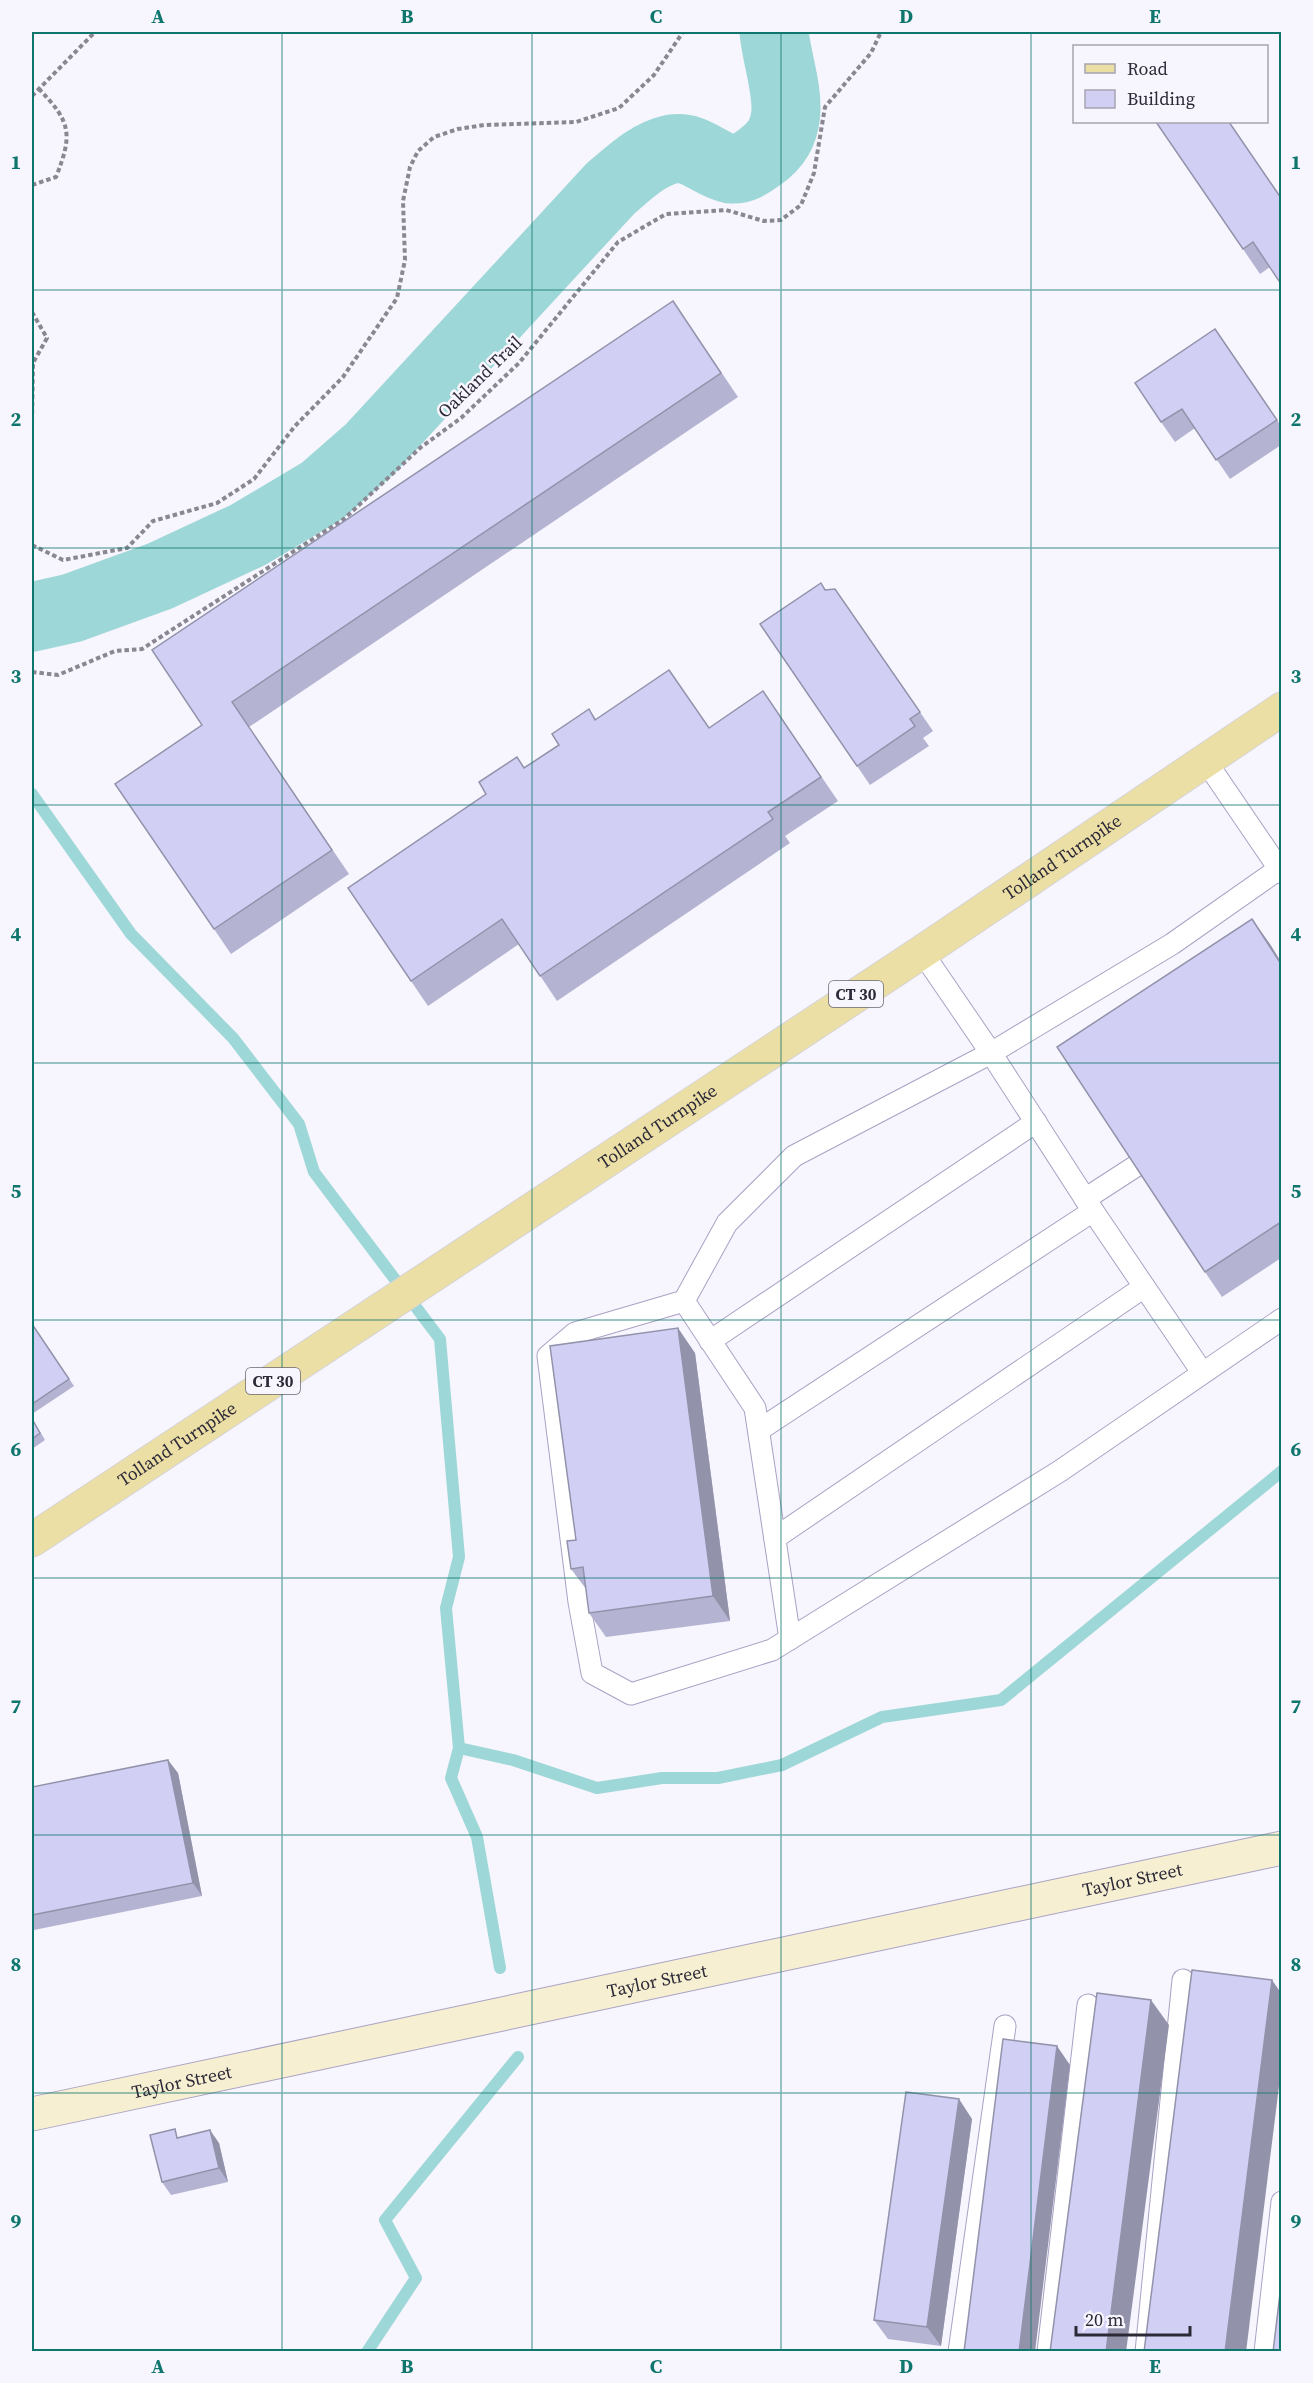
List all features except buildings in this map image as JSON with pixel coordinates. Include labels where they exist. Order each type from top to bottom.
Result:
[{"type":"main road","name":"Tolland Turnpike","points":[[32,1540],[922,952],[1281,709]]},
{"type":"street","name":"Taylor Street","points":[[32,2114],[1281,1848]]},
{"type":"lane","points":[[1205,760],[1280,871],[1172,944],[991,1053],[794,1156],[727,1222],[684,1301],[575,1333],[548,1356],[579,1602],[592,1673],[631,1694],[772,1650],[1060,1471],[1281,1319]]},
{"type":"lane","points":[[922,952],[1202,1372]]},
{"type":"lane","points":[[710,1341],[1036,1122]]},
{"type":"lane","points":[[759,1430],[1089,1205],[1137,1166]]},
{"type":"lane","points":[[775,1538],[1144,1287]]},
{"type":"lane","points":[[684,1301],[756,1408],[790,1639]]},
{"type":"lane","points":[[1146,2352],[1183,1980]]},
{"type":"lane","points":[[1048,2352],[1088,2005]]},
{"type":"lane","points":[[959,2352],[1005,2026]]},
{"type":"lane","points":[[1265,2352],[1281,2202]]},
{"type":"path","points":[[32,96],[94,32]]},
{"type":"path","points":[[32,545],[63,560],[127,548],[153,521],[218,503],[254,479],[295,426],[343,377],[397,298],[405,260],[403,201],[410,166],[418,151],[434,137],[458,129],[484,125],[576,122],[619,108],[654,75],[683,32]]},
{"type":"path","name":"Oakland Trail","points":[[32,672],[58,675],[115,651],[142,649],[344,519],[420,448],[461,418],[519,363],[618,242],[666,213],[726,210],[764,221],[781,220],[801,205],[814,173],[825,107],[871,53],[881,32]]},
{"type":"path","points":[[32,184],[56,177],[67,150],[68,134],[65,120],[39,89]]},
{"type":"path","points":[[32,312],[47,338],[33,363],[32,422]]},
{"type":"waterway","points":[[32,617],[72,608],[160,576],[248,535],[322,491],[370,449],[611,188],[647,160],[663,151],[680,149],[688,150],[723,167],[735,169],[747,166],[760,157],[774,145],[782,131],[786,116],[784,84],[774,32]]},
{"type":"waterway","points":[[32,794],[131,934],[233,1038],[299,1124],[314,1172],[440,1339],[459,1557],[446,1608],[459,1748],[513,1760],[597,1788],[662,1778],[718,1778],[782,1765],[882,1717],[1001,1700],[1282,1471]]},
{"type":"waterway","points":[[459,1748],[451,1778],[477,1837],[500,1968]]},
{"type":"waterway","points":[[367,2352],[416,2278],[385,2220],[518,2057]]}]
